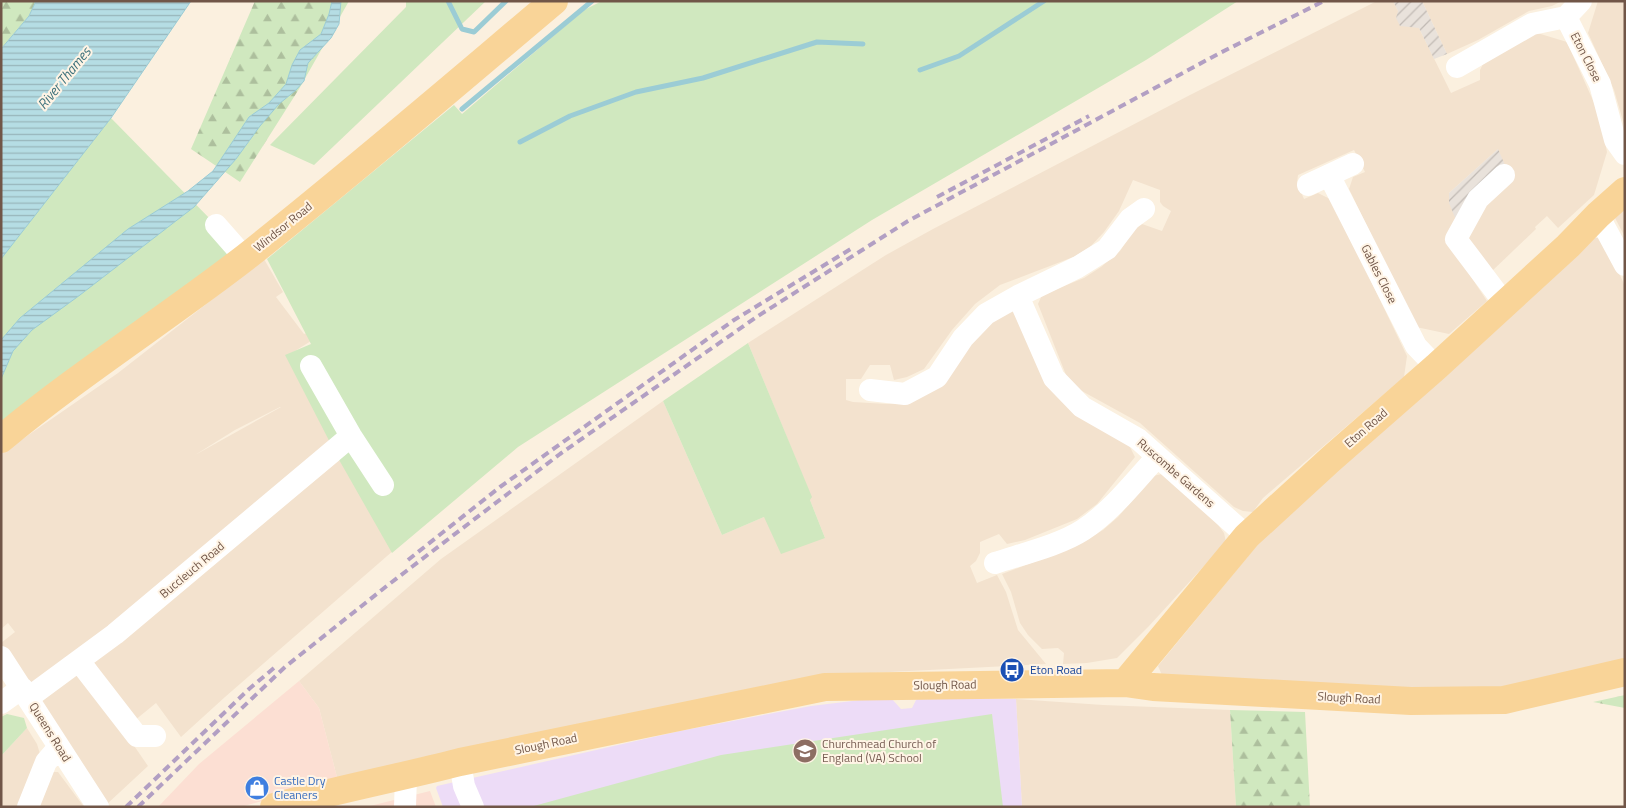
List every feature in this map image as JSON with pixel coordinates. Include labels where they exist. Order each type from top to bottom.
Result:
[{"type":"main road","name":"Windsor Road","points":[[1,439],[37,409],[245,258],[343,179],[554,1]]},
{"type":"main road","name":"Eton Road","points":[[1125,683],[1247,536],[1436,367],[1625,191]]},
{"type":"main road","name":"Slough Road","points":[[274,807],[328,800],[460,762],[825,687],[1125,683],[1153,687],[1411,701],[1504,700],[1625,672]]},
{"type":"street","name":"Eton Close","points":[[1457,67],[1532,24],[1573,9],[1600,84],[1615,140],[1625,154]]},
{"type":"street","points":[[1308,185],[1353,164]]},
{"type":"street","points":[[1504,174],[1478,199],[1456,239],[1505,304]]},
{"type":"street","name":"Gables Close","points":[[1329,175],[1416,346],[1436,367]]},
{"type":"street","points":[[870,390],[905,394],[937,377],[963,338],[986,314],[1078,267],[1107,249],[1130,219],[1144,209]]},
{"type":"street","points":[[1598,215],[1625,265]]},
{"type":"street","points":[[216,225],[245,258]]},
{"type":"street","name":"Ruscombe Gardens","points":[[1018,296],[1054,378],[1082,407],[1138,439],[1247,536]]},
{"type":"street","points":[[311,366],[351,436],[383,485]]},
{"type":"street","name":"Buccleuch Road","points":[[1,703],[25,693],[79,661],[115,634],[206,560],[351,436]]},
{"type":"street","points":[[995,563],[1054,543],[1081,531],[1101,517],[1157,457]]},
{"type":"street","name":"Queens Road","points":[[1,657],[98,807]]},
{"type":"street","points":[[79,661],[137,736],[155,736]]},
{"type":"street","points":[[28,807],[46,762],[59,747]]},
{"type":"street","points":[[460,762],[464,786],[473,807]]},
{"type":"street","points":[[406,776],[406,807]]},
{"type":"shaded area","points":[[1377,1],[1393,1],[1398,11],[1419,28],[1451,93],[1480,80],[1480,70],[1483,64],[1534,32],[1567,42],[1599,114],[1607,152],[1594,195],[1558,228],[1547,216],[1491,272],[1459,239],[1498,149],[1449,193],[1458,225],[1452,248],[1487,301],[1449,334],[1416,327],[1349,189],[1353,177],[1365,172],[1354,150],[1298,175],[1297,183],[1304,199],[1318,193],[1332,200],[1407,356],[1404,377],[1263,498],[1253,512],[1243,511],[1234,507],[1140,423],[1080,390],[1066,375],[1038,304],[1042,295],[1084,278],[1101,267],[1120,251],[1134,230],[1142,224],[1162,231],[1171,211],[1160,202],[1160,190],[1133,180],[1119,211],[1091,246],[1076,256],[1000,285],[975,304],[952,330],[924,369],[907,377],[894,380],[890,365],[870,365],[861,379],[846,379],[846,400],[887,404],[908,402],[966,349],[994,318],[1012,311],[1020,317],[1038,365],[1127,441],[1135,457],[1097,504],[1077,519],[1025,540],[1007,544],[999,534],[980,542],[980,553],[976,561],[970,566],[977,583],[997,575],[1006,592],[1018,630],[1046,664],[870,673],[338,781],[319,708],[299,681],[441,559],[663,401],[722,535],[764,517],[825,538],[810,500],[811,496],[748,343],[886,255],[933,229],[1190,95]]},
{"type":"shaded area","points":[[1393,1],[1422,1],[1447,54],[1434,59],[1419,28],[1400,26],[1396,18],[1398,11]]},
{"type":"shaded area","points":[[1422,1],[1562,1],[1552,6],[1529,11],[1478,40],[1447,54]]},
{"type":"shaded area","points":[[1598,1],[1625,1],[1625,128],[1614,90],[1588,33]]},
{"type":"shaded area","points":[[1498,149],[1512,181],[1458,225],[1449,203],[1449,193]]},
{"type":"shaded area","points":[[1625,208],[1625,237],[1615,218]]},
{"type":"shaded area","points":[[1595,238],[1604,241],[1625,286],[1625,661],[1553,683],[1473,692],[1165,682],[1158,666],[1276,522]]},
{"type":"shaded area","points":[[264,259],[283,292],[276,297],[304,334],[307,333],[311,341],[287,356],[333,446],[30,690],[1,645],[15,632],[8,623],[1,629],[1,454],[118,373]],"holes":[[[281,407],[195,455],[235,430]]]},
{"type":"shaded area","points":[[341,459],[394,550],[181,737],[156,703],[134,721],[126,715],[94,662]]},
{"type":"shaded area","points":[[1162,474],[1216,522],[1224,533],[1226,542],[1117,658],[1087,663],[1063,664],[1064,653],[1058,648],[1042,649],[1028,635],[1020,623],[1011,592],[1002,574],[1076,546],[1103,530],[1118,517],[1153,476]]},
{"type":"shaded area","points":[[76,675],[86,676],[148,766],[106,805],[41,702]]},
{"type":"shaded area","points":[[299,681],[319,708],[338,781],[240,807],[158,807],[199,764]]},
{"type":"shaded area","name":"Churchmead Church of England (VA) School","points":[[891,698],[901,709],[912,708],[917,698],[1016,699],[1022,807],[443,807],[436,788],[437,786],[680,731],[811,706]]},
{"type":"shaded area","points":[[1016,699],[1103,705],[1230,710],[1236,807],[1022,807]]},
{"type":"shaded area","points":[[27,728],[37,744],[40,754],[21,807],[1,807],[1,756]]},
{"type":"shaded area","points":[[53,772],[58,772],[84,807],[38,807]]},
{"type":"shaded area","points":[[430,791],[436,807],[366,807]]},
{"type":"green space","points":[[1,1],[36,1],[29,16],[1,49]]},
{"type":"green space","points":[[255,1],[349,1],[299,89],[240,182],[191,149]]},
{"type":"green space","points":[[406,1],[486,1],[314,165],[270,145],[406,7]]},
{"type":"green space","points":[[602,1],[1238,1],[1146,60],[872,220],[518,447],[392,553],[338,458],[285,355],[311,344],[267,259],[454,105],[462,114],[584,10]]},
{"type":"green space","points":[[111,118],[216,225],[245,258],[1,440],[1,257]]},
{"type":"green space","points":[[748,343],[812,497],[810,500],[825,538],[781,554],[764,517],[722,535],[663,401]]},
{"type":"green space","points":[[1625,695],[1625,708],[1593,702]]},
{"type":"green space","points":[[1230,710],[1305,712],[1310,807],[1236,807]]},
{"type":"green space","points":[[7,714],[24,718],[27,728],[1,756],[1,717]]},
{"type":"green space","points":[[992,714],[1003,807],[530,807],[721,755]]},
{"type":"water","name":"River Thames","points":[[36,1],[191,1],[111,118],[1,259],[1,49],[29,16]]},
{"type":"water","points":[[332,1],[341,1],[339,24],[331,38],[308,63],[304,81],[279,104],[236,159],[194,207],[32,330],[13,351],[1,379],[1,340],[20,318],[128,229],[188,191],[213,171],[249,117],[269,103],[286,84],[292,65],[300,50],[321,34]]},
{"type":"waterway","points":[[448,1],[462,29],[474,32],[506,1]]},
{"type":"waterway","points":[[462,109],[592,1]]},
{"type":"waterway","points":[[920,70],[959,56],[1044,1]]},
{"type":"waterway","points":[[520,142],[570,116],[636,92],[703,78],[817,42],[863,44]]},
{"type":"railway","points":[[138,807],[285,667],[388,585],[560,454],[758,316],[908,221],[1218,54],[1324,1]]},
{"type":"railway","points":[[937,197],[1089,116]]},
{"type":"railway","points":[[408,560],[500,487],[734,320],[854,247]]},
{"type":"railway","points":[[126,807],[249,689],[274,668]]},
{"type":"place","name":"Eton Road","points":[[1012,670]]},
{"type":"place","name":"Churchmead Church of England (VA) School","points":[[805,751]]},
{"type":"place","name":"Castle Dry Cleaners","points":[[257,788]]}]
